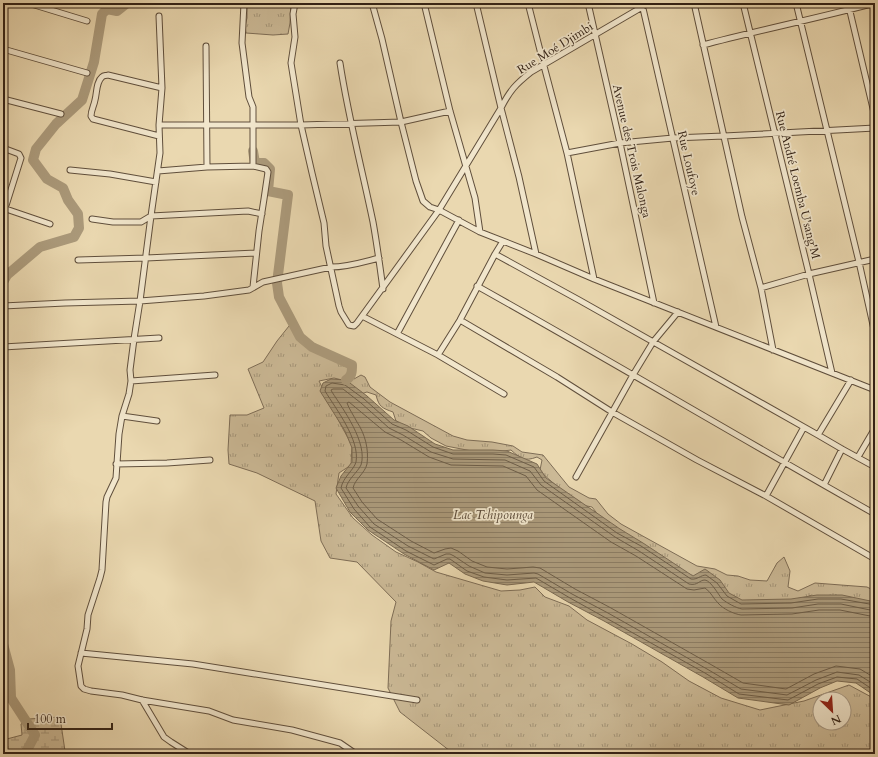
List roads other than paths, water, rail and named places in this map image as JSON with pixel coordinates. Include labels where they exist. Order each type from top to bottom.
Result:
[{"type":"street","points":[[28,3],[87,22]]},
{"type":"street","points":[[244,3],[242,44],[249,97],[253,107],[254,125],[252,166]]},
{"type":"street","points":[[294,3],[293,14],[295,37],[291,63],[301,125],[324,223],[326,246],[339,306],[346,321],[350,325],[354,326],[362,316],[438,355],[504,394]]},
{"type":"street","points":[[372,3],[416,181],[423,201],[430,207],[439,210],[480,232],[504,242],[875,390]]},
{"type":"street","points":[[424,3],[450,112],[475,198],[480,232]]},
{"type":"street","points":[[476,3],[519,177],[536,254]]},
{"type":"street","points":[[528,3],[567,153],[594,279]]},
{"type":"street","name":"Avenue des Trois Malonga","points":[[588,3],[654,303]]},
{"type":"street","name":"Rue Moé Djimbi","points":[[362,316],[439,210],[508,94],[518,83],[532,72],[643,5],[649,3]]},
{"type":"street","points":[[694,3],[742,217],[761,288],[773,350]]},
{"type":"street","name":"Rue André Loemba U'sang'M","points":[[743,3],[832,373]]},
{"type":"street","points":[[796,3],[875,334]]},
{"type":"street","points":[[848,3],[875,117]]},
{"type":"street","points":[[703,45],[750,32],[875,3]]},
{"type":"street","name":"Rue Loufoye","points":[[643,5],[716,327]]},
{"type":"street","points":[[159,16],[162,88],[159,125],[160,153],[158,171],[130,370],[131,381],[119,434],[116,478],[106,502],[102,570],[88,615],[87,629],[78,666],[81,686],[84,689],[91,691],[122,695],[142,700],[209,711],[233,720],[292,730],[340,743],[356,754]]},
{"type":"street","points":[[206,46],[207,167]]},
{"type":"street","points":[[3,49],[87,73]]},
{"type":"street","points":[[340,62],[344,90],[373,224],[383,289]]},
{"type":"street","points":[[159,136],[93,119],[91,112],[95,101],[98,84],[104,76],[162,88]]},
{"type":"street","points":[[3,99],[61,114]]},
{"type":"street","points":[[159,125],[301,125],[401,122],[450,112]]},
{"type":"street","points":[[567,153],[620,143],[673,138],[875,128]]},
{"type":"street","points":[[3,148],[19,154],[20,158],[3,215]]},
{"type":"street","points":[[158,171],[207,167],[252,166],[266,169],[268,172],[256,253],[254,287]]},
{"type":"street","points":[[70,170],[110,174],[156,182]]},
{"type":"street","points":[[4,208],[50,224]]},
{"type":"street","points":[[92,219],[113,222],[141,222],[151,216],[248,211],[262,214]]},
{"type":"street","points":[[397,334],[459,220]]},
{"type":"street","points":[[438,355],[460,320],[495,254],[504,242]]},
{"type":"street","points":[[78,260],[256,253]]},
{"type":"street","points":[[495,254],[875,467]]},
{"type":"street","points":[[3,306],[140,302],[204,296],[249,290],[263,282],[331,267],[359,264],[379,258]]},
{"type":"street","points":[[761,288],[809,274],[875,259]]},
{"type":"street","points":[[477,286],[875,514]]},
{"type":"street","points":[[576,477],[653,342],[678,312]]},
{"type":"street","points":[[460,320],[557,377],[612,412],[766,496],[875,559]]},
{"type":"street","points":[[3,347],[159,338]]},
{"type":"street","points":[[131,381],[215,375]]},
{"type":"street","points":[[818,435],[850,380]]},
{"type":"street","points":[[122,416],[157,421]]},
{"type":"street","points":[[766,496],[804,427]]},
{"type":"street","points":[[858,457],[875,428]]},
{"type":"street","points":[[824,485],[842,449]]},
{"type":"street","points":[[116,464],[167,464],[210,460]]},
{"type":"street","points":[[81,653],[193,664],[417,700]]},
{"type":"street","points":[[142,700],[164,737],[190,754]]},
{"type":"water","name":"Lac Tchipounga","points":[[331,379],[346,380],[394,420],[408,426],[435,444],[453,450],[507,451],[537,464],[546,478],[620,529],[693,576],[705,569],[720,580],[729,593],[742,600],[791,599],[817,595],[842,595],[875,602],[875,696],[856,683],[837,681],[812,691],[789,705],[738,698],[534,582],[507,585],[483,581],[465,574],[449,563],[434,570],[404,554],[368,530],[350,512],[336,488],[341,476],[352,462],[352,448],[345,431],[320,391],[323,383]]},
{"type":"waterway","points":[[3,282],[7,275],[40,247],[74,237],[79,228],[78,214],[68,200],[63,188],[47,179],[33,160],[36,149],[56,124],[82,100],[94,62],[102,14],[107,9],[117,11],[127,3]]},
{"type":"waterway","points":[[253,151],[255,163],[264,163],[270,169],[268,191],[288,195],[277,283],[279,297],[300,337],[312,347],[352,365],[351,374],[346,380]]},
{"type":"waterway","points":[[3,644],[10,670],[11,698],[35,735],[25,754]]}]
